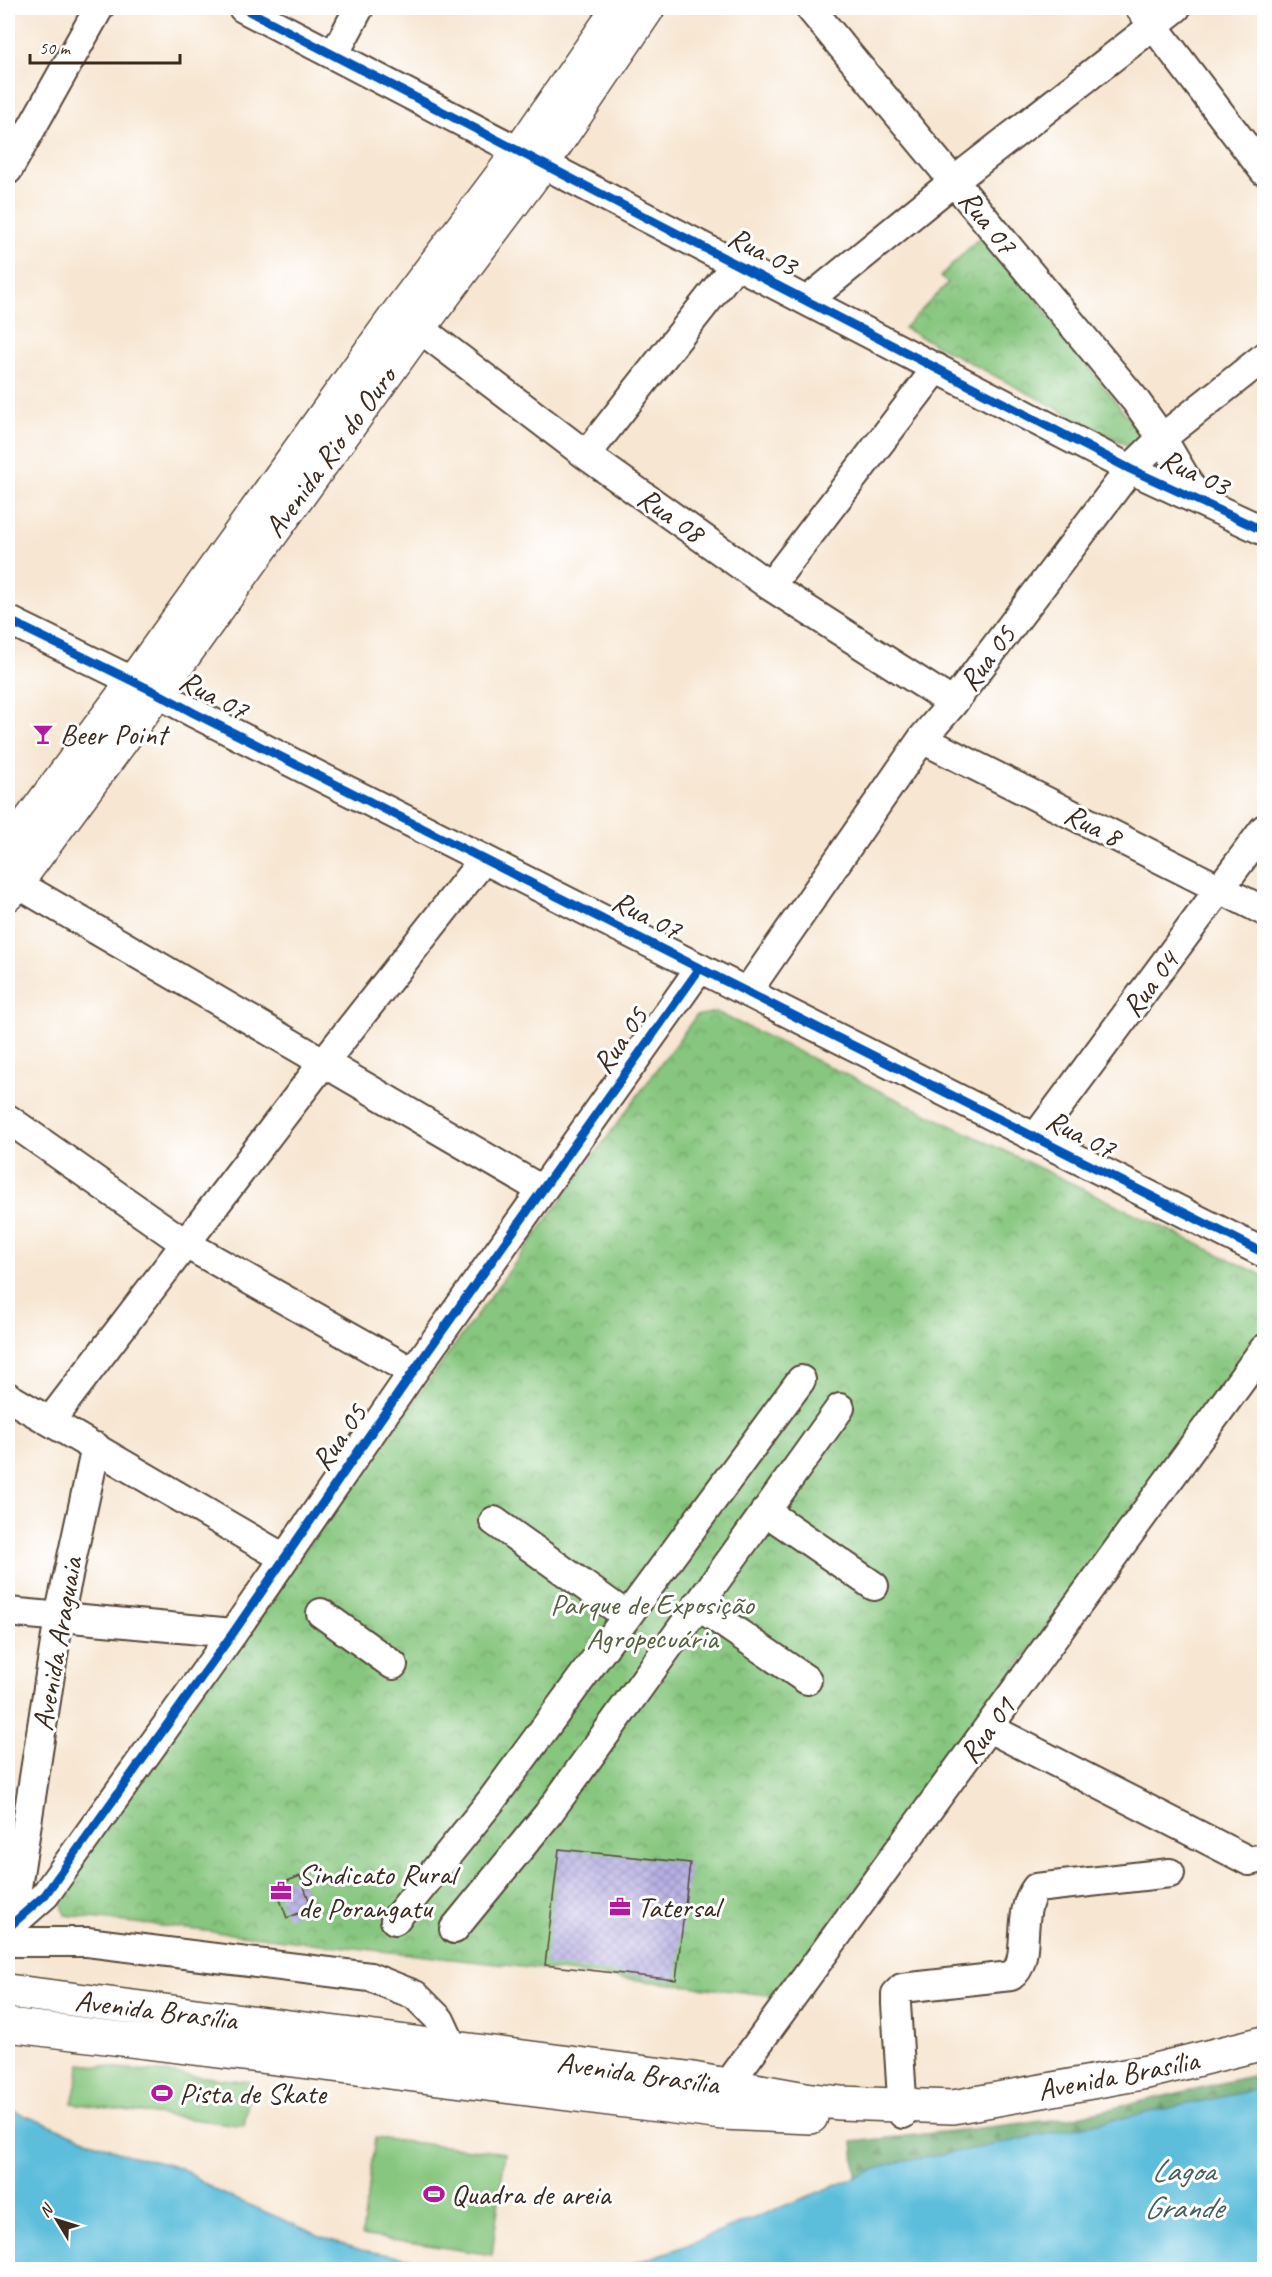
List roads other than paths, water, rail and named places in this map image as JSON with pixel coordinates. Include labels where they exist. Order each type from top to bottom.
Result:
[{"type":"main road","name":"Avenida Rio do Ouro","points":[[12,888],[26,839],[145,687],[409,320],[532,157],[616,25],[648,8]]},
{"type":"main road","name":"Avenida Brasília","points":[[8,1991],[312,2046],[459,2080],[546,2076],[687,2078],[719,2103]]},
{"type":"main road","name":"Avenida Brasília","points":[[8,2025],[312,2046],[453,2048],[546,2076],[673,2107],[719,2103],[834,2118],[953,2107],[1147,2072],[1264,2043]]},
{"type":"main road","points":[[673,2107],[687,2078]]},
{"type":"street","points":[[8,170],[16,134],[99,8]]},
{"type":"street","name":"Rua 03","points":[[243,8],[1130,469],[1264,531]]},
{"type":"street","points":[[334,55],[359,8]]},
{"type":"street","name":"Rua 07","points":[[810,8],[1135,400],[1162,438]]},
{"type":"street","points":[[807,301],[1157,13],[1264,171]]},
{"type":"street","points":[[586,455],[736,264]]},
{"type":"street","name":"Rua 08","points":[[409,320],[586,455],[770,585],[953,703]]},
{"type":"street","name":"Rua 05","points":[[747,992],[922,739],[953,703],[1130,469],[1162,438],[1264,357]]},
{"type":"street","points":[[770,585],[937,368]]},
{"type":"street","name":"Rua 03","points":[[1162,438],[1199,501]]},
{"type":"street","name":"Rua 07","points":[[8,620],[145,687],[1264,1253]]},
{"type":"street","name":"Rua 8","points":[[922,739],[1264,911]]},
{"type":"street","name":"Rua 04","points":[[1035,1138],[1264,829]]},
{"type":"street","points":[[51,1420],[324,1062],[484,859]]},
{"type":"street","points":[[12,888],[324,1062],[542,1190]]},
{"type":"street","name":"Rua 05","points":[[8,1936],[45,1896],[233,1634],[413,1372],[700,968]]},
{"type":"street","points":[[8,1119],[186,1244],[413,1372]]},
{"type":"street","name":"Rua 01","points":[[719,2103],[1264,1349]]},
{"type":"street","points":[[394,1920],[491,1801],[801,1380]]},
{"type":"street","points":[[8,1397],[96,1446],[284,1558]]},
{"type":"street","points":[[454,1929],[548,1814],[840,1408]]},
{"type":"street","name":"Avenida Araguaia","points":[[8,1936],[59,1617],[96,1446]]},
{"type":"street","points":[[765,1511],[874,1586]]},
{"type":"street","points":[[494,1521],[627,1616]]},
{"type":"street","points":[[697,1605],[807,1680]]},
{"type":"street","points":[[8,1612],[233,1634]]},
{"type":"street","points":[[321,1613],[393,1665]]},
{"type":"street","points":[[989,1728],[1248,1861],[1264,1858]]},
{"type":"street","points":[[903,2110],[896,2004],[896,1994],[902,1988],[1011,1976],[1018,1971],[1022,1963],[1024,1915],[1028,1898],[1036,1888],[1170,1873]]},
{"type":"street","points":[[8,1936],[87,1942],[370,1977],[415,1995],[440,2020],[453,2048],[459,2080]]},
{"type":"water","name":"Lagoa Grande","points":[[1264,2088],[1264,2269],[616,2269],[674,2250],[889,2164],[989,2146]]},
{"type":"water","points":[[8,2109],[125,2154],[181,2168],[215,2190],[325,2238],[361,2250],[469,2269],[8,2269]]},
{"type":"place","name":"Beer Point","points":[[43,734]]},
{"type":"place","name":"Sindicato Rural de Porangatu","points":[[281,1891]]},
{"type":"place","name":"Tatersal","points":[[620,1907]]},
{"type":"place","name":"Pista de Skate","points":[[162,2093]]},
{"type":"place","name":"Quadra de areia","points":[[434,2194]]},
{"type":"park label","name":"Parque de Exposição Agropecuária","points":[[652,1621]]}]
